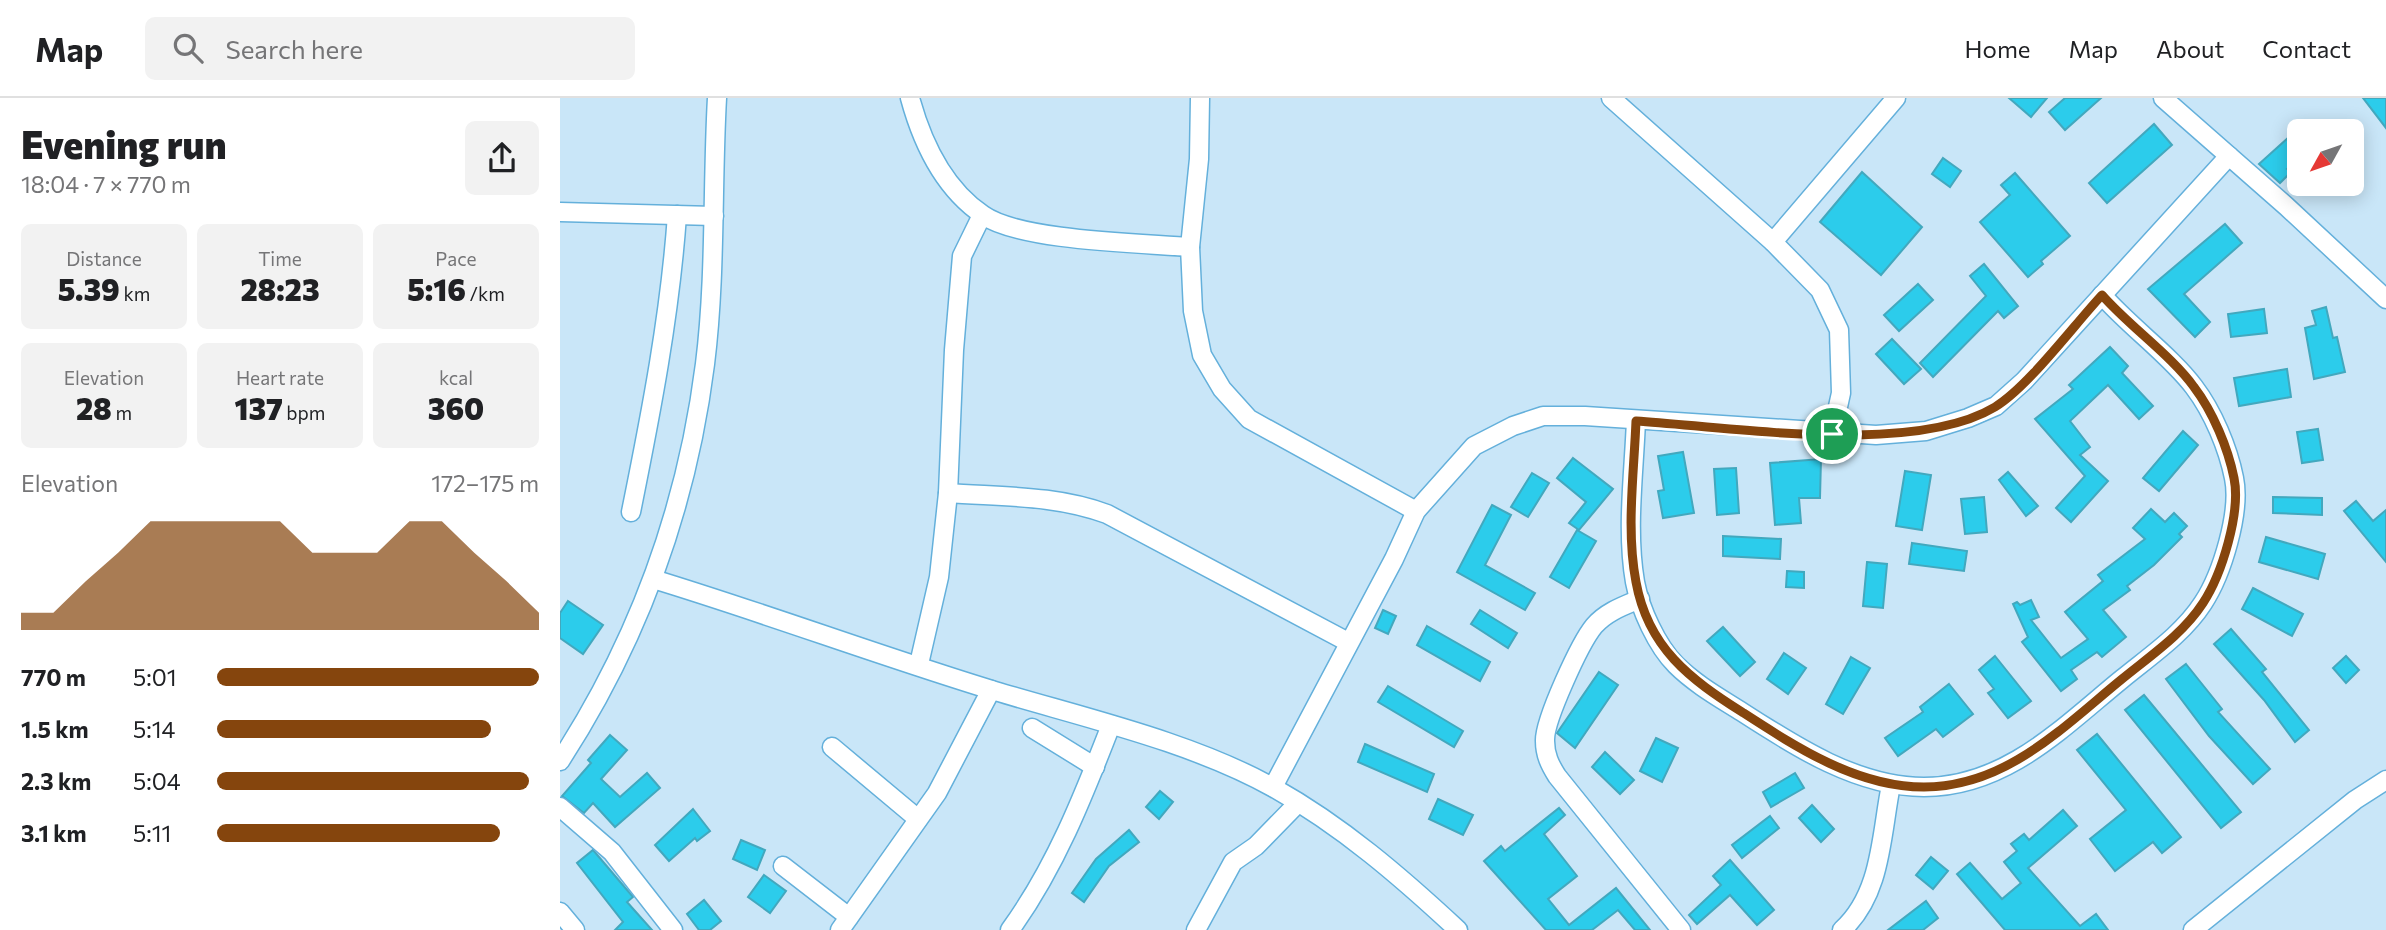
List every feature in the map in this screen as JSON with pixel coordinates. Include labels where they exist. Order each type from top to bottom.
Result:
[{"type":"street","points":[[560,761],[591,713],[639,617],[676,509],[705,363],[714,216],[717,98]]},
{"type":"street","points":[[910,98],[929,155],[982,215],[1027,231],[1095,241],[1190,247]]},
{"type":"street","points":[[1200,98],[1199,159],[1190,247],[1193,311],[1202,355],[1222,389],[1249,419],[1416,511]]},
{"type":"street","points":[[1611,98],[1773,242],[1820,290],[1839,330],[1841,393],[1832,434]]},
{"type":"street","points":[[1773,242],[1896,98]]},
{"type":"street","points":[[2162,98],[2386,299]]},
{"type":"street","points":[[1273,787],[1394,559],[1416,511],[1475,446],[1513,426],[1543,416],[1585,416],[1876,435],[1926,431],[1996,406],[2024,381],[2229,156]]},
{"type":"street","points":[[560,212],[714,216]]},
{"type":"street","points":[[631,512],[661,356],[677,215]]},
{"type":"street","points":[[919,664],[939,577],[948,493],[954,350],[962,256],[982,215]]},
{"type":"street","points":[[1636,421],[1632,548],[1640,598],[1656,634],[1676,665],[1708,690],[1835,766],[1891,785],[1926,787],[1959,782],[2001,769],[2047,743],[2176,634],[2202,604],[2220,572],[2230,535],[2235,481],[2220,436],[2194,387],[2102,295]]},
{"type":"street","points":[[948,493],[1046,498],[1079,504],[1107,514],[1348,642]]},
{"type":"street","points":[[653,579],[919,664],[991,690],[1111,725],[1210,760],[1273,787],[1400,876],[1458,930]]},
{"type":"street","points":[[1640,598],[1612,610],[1593,627],[1570,670],[1545,739],[1548,762],[1681,930]]},
{"type":"street","points":[[783,866],[845,923],[918,820],[957,758],[991,690]]},
{"type":"street","points":[[1010,930],[1031,900],[1078,811],[1111,725]]},
{"type":"street","points":[[1032,729],[1095,766]]},
{"type":"street","points":[[832,747],[918,820]]},
{"type":"street","points":[[2193,930],[2356,800],[2386,780]]},
{"type":"street","points":[[1842,930],[1865,898],[1878,865],[1891,785]]},
{"type":"street","points":[[1196,930],[1233,862],[1256,846],[1298,803]]},
{"type":"street","points":[[560,807],[612,852],[673,930]]},
{"type":"street","points":[[560,912],[575,930]]},
{"type":"building","points":[[2009,98],[2047,98],[2031,117]]},
{"type":"building","points":[[2065,98],[2101,98],[2065,130],[2049,112]]},
{"type":"building","points":[[2363,98],[2386,98],[2386,128]]},
{"type":"building","points":[[2154,124],[2172,145],[2107,203],[2089,183]]},
{"type":"building","points":[[2287,139],[2287,176],[2280,183],[2259,164]]},
{"type":"building","points":[[1943,158],[1961,171],[1950,187],[1932,174]]},
{"type":"building","points":[[1862,172],[1922,227],[1881,275],[1820,222]]},
{"type":"building","points":[[2015,173],[2070,236],[2041,261],[2043,264],[2028,277],[1980,222],[2010,195],[2001,185]]},
{"type":"building","points":[[2225,224],[2242,243],[2184,294],[2210,322],[2195,337],[2148,289]]},
{"type":"building","points":[[1984,264],[2018,306],[2004,318],[1998,311],[1933,377],[1920,363],[1986,296],[1970,276]]},
{"type":"building","points":[[1918,284],[1933,300],[1899,331],[1884,315]]},
{"type":"building","points":[[2326,307],[2333,338],[2337,337],[2345,372],[2314,379],[2305,328],[2316,325],[2312,311]]},
{"type":"building","points":[[2264,309],[2267,333],[2231,337],[2228,314]]},
{"type":"building","points":[[1892,339],[1921,369],[1904,384],[1876,354]]},
{"type":"building","points":[[2110,347],[2128,366],[2122,373],[2153,406],[2139,419],[2108,385],[2070,421],[2090,447],[2080,455],[2108,481],[2071,522],[2056,508],[2085,476],[2035,419],[2073,389],[2069,385]]},
{"type":"building","points":[[2287,369],[2291,397],[2239,406],[2234,378]]},
{"type":"building","points":[[2318,429],[2323,460],[2302,463],[2297,432]]},
{"type":"building","points":[[2183,431],[2198,445],[2159,491],[2143,478]]},
{"type":"building","points":[[1683,452],[1694,513],[1663,518],[1658,491],[1664,490],[1658,456]]},
{"type":"building","points":[[1573,458],[1613,489],[1579,530],[1569,523],[1586,502],[1557,478]]},
{"type":"building","points":[[1821,459],[1820,498],[1799,498],[1801,523],[1775,525],[1770,463]]},
{"type":"building","points":[[1736,468],[1739,513],[1717,515],[1714,469]]},
{"type":"building","points":[[1905,471],[1931,475],[1922,530],[1896,526]]},
{"type":"building","points":[[2008,472],[2038,506],[2026,516],[1999,480]]},
{"type":"building","points":[[1532,473],[1549,483],[1528,517],[1511,507]]},
{"type":"building","points":[[1984,497],[1987,532],[1965,534],[1961,499]]},
{"type":"building","points":[[2273,497],[2322,498],[2322,515],[2273,513]]},
{"type":"building","points":[[2356,501],[2373,521],[2386,510],[2386,562],[2344,511]]},
{"type":"building","points":[[1492,505],[1511,515],[1485,565],[1535,593],[1525,610],[1457,572]]},
{"type":"building","points":[[2151,509],[2165,522],[2174,513],[2187,526],[2179,534],[2182,537],[2154,565],[2127,586],[2130,590],[2103,610],[2126,637],[2102,657],[2097,652],[2071,670],[2077,679],[2061,691],[2022,642],[2028,637],[2013,604],[2017,602],[2020,605],[2031,600],[2039,617],[2031,620],[2061,658],[2088,639],[2065,612],[2103,581],[2098,575],[2145,539],[2133,528]]},
{"type":"building","points":[[1577,530],[1596,541],[1569,588],[1550,577]]},
{"type":"building","points":[[1723,536],[1781,539],[1780,559],[1723,556]]},
{"type":"building","points":[[2266,537],[2325,554],[2318,579],[2259,562]]},
{"type":"building","points":[[1912,543],[1967,551],[1964,571],[1909,564]]},
{"type":"building","points":[[1867,562],[1887,564],[1883,608],[1863,606]]},
{"type":"building","points":[[1787,571],[1804,572],[1804,588],[1786,587]]},
{"type":"building","points":[[2253,588],[2303,614],[2292,636],[2242,609]]},
{"type":"building","points":[[568,601],[603,625],[583,654],[560,638],[560,613]]},
{"type":"building","points":[[1383,610],[1396,616],[1388,634],[1375,628]]},
{"type":"building","points":[[1480,610],[1517,633],[1508,648],[1471,624]]},
{"type":"building","points":[[1427,626],[1490,662],[1480,681],[1417,645]]},
{"type":"building","points":[[1723,627],[1755,662],[1740,676],[1707,641]]},
{"type":"building","points":[[2231,629],[2266,669],[2262,672],[2309,730],[2295,742],[2264,700],[2214,644]]},
{"type":"building","points":[[1784,653],[1806,668],[1788,694],[1767,679]]},
{"type":"building","points":[[1995,656],[2031,701],[2008,718],[1988,693],[1994,689],[1979,670]]},
{"type":"building","points":[[2346,656],[2359,670],[2346,683],[2333,668]]},
{"type":"building","points":[[1851,657],[1870,668],[1843,714],[1826,704]]},
{"type":"building","points":[[2186,664],[2222,709],[2218,712],[2270,769],[2253,784],[2209,736],[2166,679]]},
{"type":"building","points":[[1599,672],[1618,685],[1575,748],[1557,733]]},
{"type":"building","points":[[1949,684],[1973,714],[1943,737],[1936,729],[1898,756],[1885,738],[1923,712],[1920,707]]},
{"type":"building","points":[[1388,686],[1463,731],[1454,747],[1378,702]]},
{"type":"building","points":[[2144,695],[2241,812],[2221,828],[2125,710]]},
{"type":"building","points":[[2097,734],[2181,837],[2162,853],[2153,842],[2115,871],[2090,839],[2126,810],[2077,750]]},
{"type":"building","points":[[610,735],[627,750],[601,779],[620,797],[647,773],[660,788],[615,827],[593,803],[584,813],[562,796],[591,763],[588,760]]},
{"type":"building","points":[[1656,738],[1678,748],[1662,782],[1640,771]]},
{"type":"building","points":[[1365,744],[1434,774],[1427,792],[1358,762]]},
{"type":"building","points":[[1605,752],[1634,780],[1620,794],[1592,767]]},
{"type":"building","points":[[1795,773],[1804,788],[1771,807],[1763,792]]},
{"type":"building","points":[[1160,791],[1173,802],[1159,819],[1146,807]]},
{"type":"building","points":[[1438,799],[1473,815],[1463,835],[1429,819]]},
{"type":"building","points":[[1812,805],[1834,829],[1821,842],[1799,818]]},
{"type":"building","points":[[1559,808],[1565,815],[1544,834],[1577,876],[1548,899],[1569,925],[1616,888],[1650,930],[1635,930],[1618,910],[1592,930],[1546,930],[1484,861],[1501,846],[1505,851]]},
{"type":"building","points":[[693,809],[710,831],[697,841],[695,838],[669,861],[655,845]]},
{"type":"building","points":[[2063,810],[2077,826],[2028,868],[2080,926],[2096,914],[2108,930],[2005,930],[1957,874],[1970,863],[2002,899],[2021,883],[2004,862],[2017,851],[2011,844],[2024,834],[2029,840]]},
{"type":"building","points":[[1770,816],[1779,828],[1742,858],[1732,845]]},
{"type":"building","points":[[1129,830],[1139,842],[1109,866],[1084,902],[1072,893],[1096,859]]},
{"type":"building","points":[[741,840],[765,850],[757,870],[733,859]]},
{"type":"building","points":[[593,850],[633,897],[627,902],[652,930],[615,930],[623,922],[577,863]]},
{"type":"building","points":[[1931,857],[1948,871],[1933,889],[1916,875]]},
{"type":"building","points":[[1730,860],[1774,910],[1757,925],[1730,895],[1697,924],[1689,915],[1721,885],[1713,876]]},
{"type":"building","points":[[764,875],[786,891],[770,913],[748,897]]},
{"type":"building","points":[[704,900],[721,921],[710,930],[699,930],[687,914]]},
{"type":"building","points":[[1926,901],[1938,918],[1923,930],[1888,930]]},
{"type":"route","points":[[2102,295],[2121,317],[2194,387],[2220,436],[2235,481],[2230,535],[2220,572],[2202,604],[2176,634],[2047,743],[2001,769],[1959,782],[1926,787],[1891,785],[1835,766],[1752,719],[1676,665],[1656,634],[1640,598],[1632,548],[1636,421],[1832,434],[1876,435],[1926,431],[1996,406],[2024,381],[2102,295]]}]
